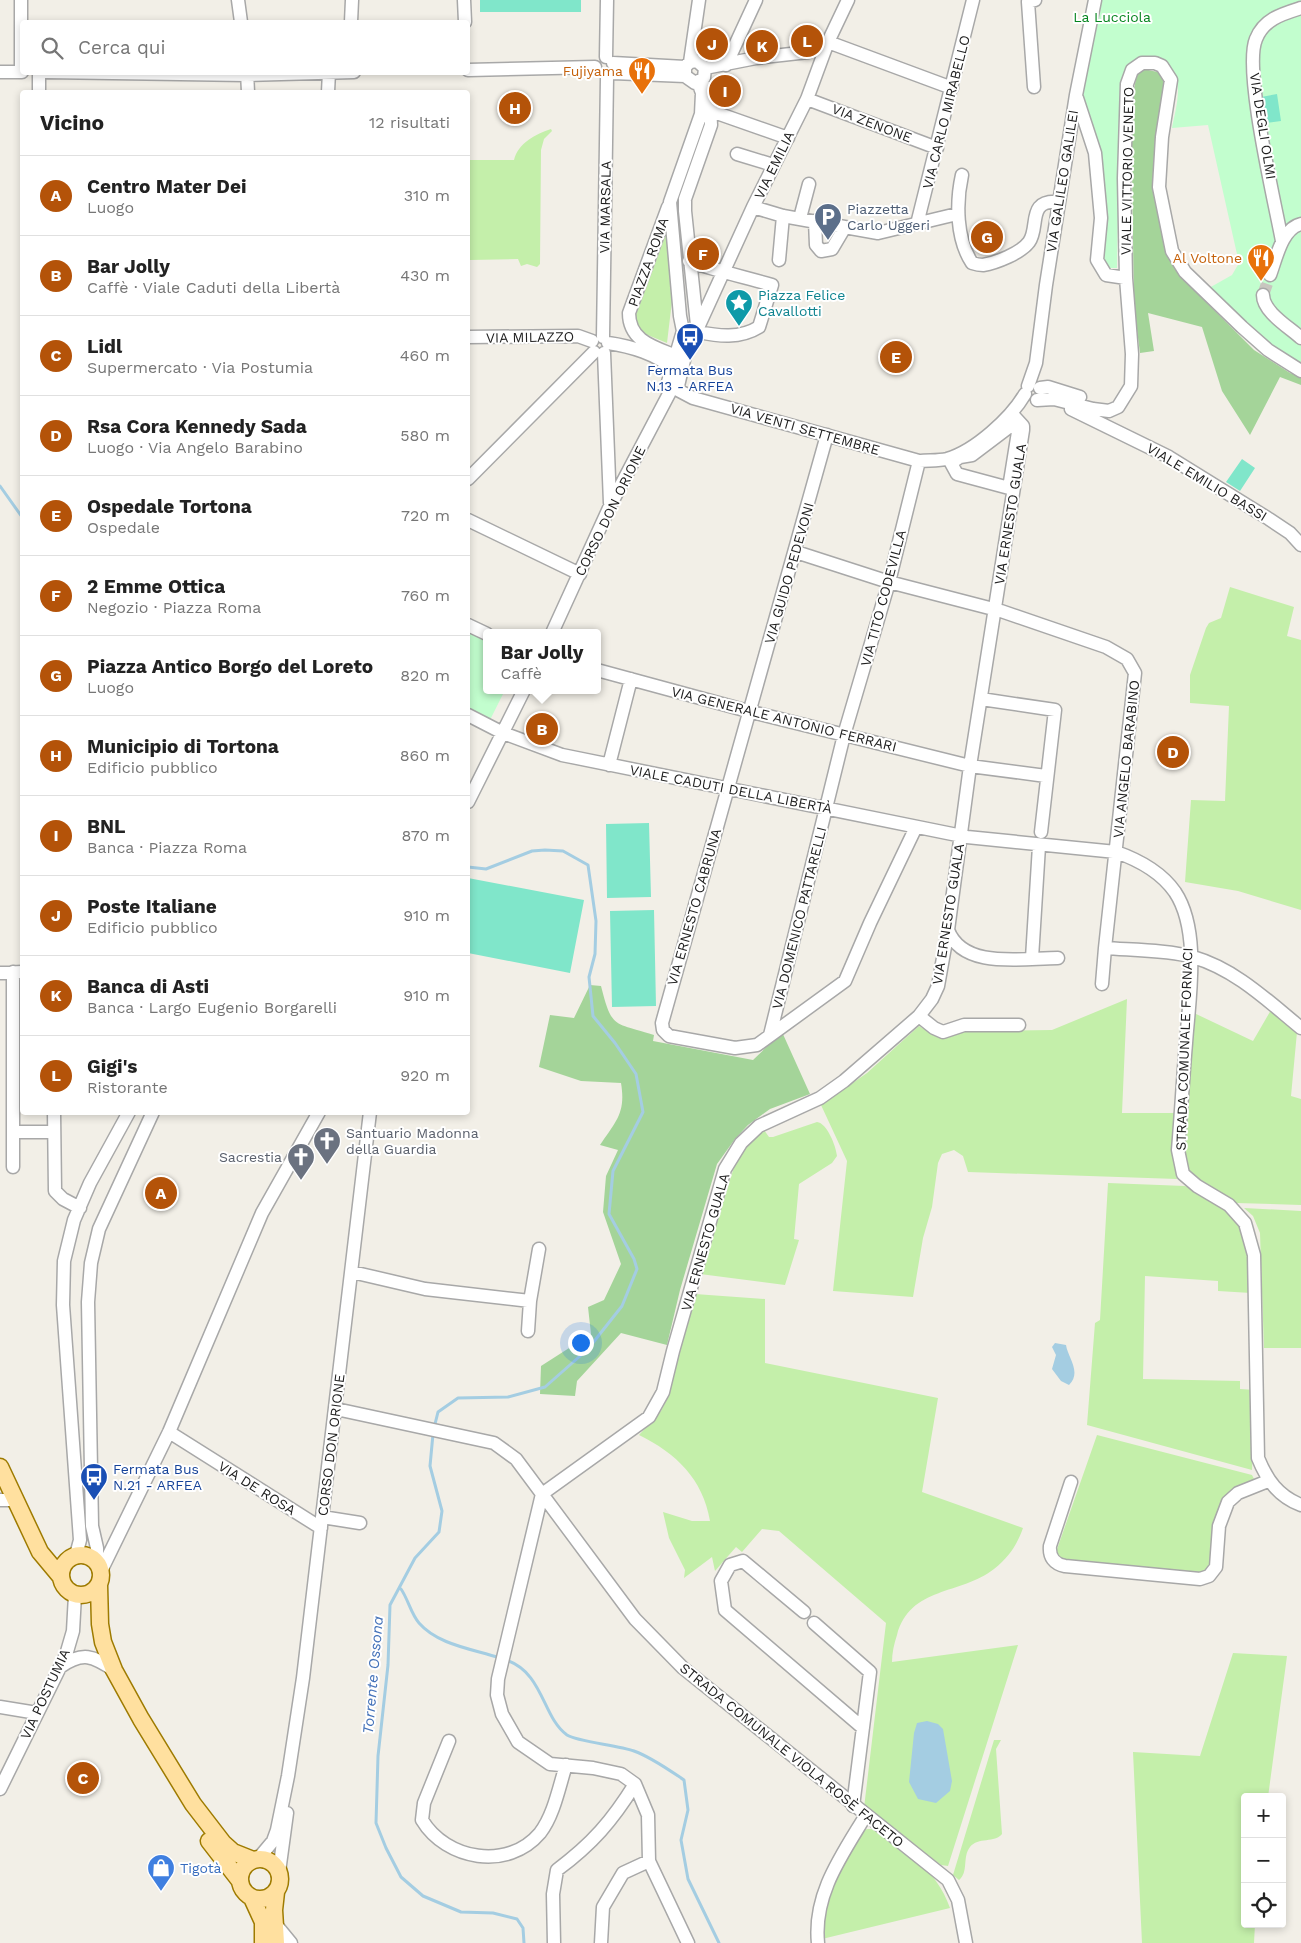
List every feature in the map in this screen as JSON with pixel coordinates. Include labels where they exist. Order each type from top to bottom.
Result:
[{"type":"main road","points":[[0,1468],[7,1500],[33,1536],[44,1558],[60,1576],[64,1588],[77,1596],[100,1624]]},
{"type":"main road","points":[[33,1536],[50,1551],[72,1557],[87,1556],[98,1567],[100,1624],[103,1642],[114,1670],[141,1719],[193,1804],[227,1848],[256,1860],[269,1861],[279,1872],[280,1883],[276,1892],[274,1910],[276,1937]]},
{"type":"main road","points":[[60,1576],[61,1570],[72,1557]]},
{"type":"main road","points":[[77,1596],[88,1595],[98,1567]]},
{"type":"main road","points":[[193,1804],[198,1820],[212,1846],[240,1881],[244,1891],[252,1898],[276,1937]]},
{"type":"main road","points":[[240,1881],[245,1866],[256,1860]]},
{"type":"main road","points":[[252,1898],[262,1899],[276,1892]]},
{"type":"street","points":[[21,0],[21,20]]},
{"type":"street","points":[[238,0],[241,20]]},
{"type":"street","points":[[351,20],[352,0]]},
{"type":"street","points":[[464,0],[465,20]]},
{"type":"street","name":"VIA MARSALA","points":[[607,0],[610,68],[600,345],[610,506]]},
{"type":"street","points":[[699,0],[687,68],[689,81],[726,65],[756,58],[808,52],[828,42],[952,88]]},
{"type":"street","points":[[726,65],[756,0]]},
{"type":"street","name":"VIA EMILIA","points":[[673,382],[685,356],[692,330],[724,273],[756,208],[774,165],[810,99],[828,42],[848,0]]},
{"type":"street","name":"VIA CARLO MIRABELLO","points":[[917,224],[974,0]]},
{"type":"street","name":"VIA GALILEO GALILEI","points":[[1033,393],[1059,202],[1076,95],[1095,0]]},
{"type":"street","points":[[1031,1],[1034,88]]},
{"type":"street","name":"VIA DEGLI OLMI","points":[[1282,241],[1253,74],[1255,40],[1268,20],[1301,8]]},
{"type":"street","points":[[470,70],[595,68],[600,59],[610,68],[687,68],[697,61],[702,76]]},
{"type":"street","name":"VIALE VITTORIO VENETO","points":[[1122,402],[1131,386],[1132,378],[1126,278],[1124,178],[1127,84],[1128,77],[1137,65],[1155,63],[1166,70],[1172,80],[1162,137],[1159,187],[1172,251],[1185,272],[1242,327],[1268,350],[1301,371]]},
{"type":"street","points":[[0,72],[20,72]]},
{"type":"street","points":[[39,75],[39,90]]},
{"type":"street","points":[[247,75],[248,90]]},
{"type":"street","points":[[328,90],[329,75]]},
{"type":"street","name":"PIAZZA ROMA","points":[[673,382],[676,356],[692,330],[685,198],[708,136],[711,111],[709,90],[702,76]]},
{"type":"street","name":"PIAZZA ROMA","points":[[676,356],[637,337],[629,320],[629,313],[702,114],[702,76]]},
{"type":"street","points":[[1076,95],[1094,153],[1101,218],[1097,260],[1106,275],[1126,278]]},
{"type":"street","name":"VIA ZENONE","points":[[810,99],[937,148]]},
{"type":"street","points":[[711,111],[788,138]]},
{"type":"street","points":[[738,154],[774,165]]},
{"type":"street","points":[[962,175],[958,194],[957,214],[967,255],[972,263],[982,265],[1021,249],[1028,244],[1032,237],[1034,218],[1039,208],[1051,201],[1059,202]]},
{"type":"street","points":[[800,218],[808,187]]},
{"type":"street","name":"PIAZZA ROMA","points":[[670,202],[680,316],[692,330]]},
{"type":"street","points":[[756,208],[783,216],[878,233],[957,214]]},
{"type":"street","points":[[779,260],[783,216]]},
{"type":"street","points":[[815,221],[816,245],[821,251],[832,249],[845,227]]},
{"type":"street","points":[[1270,275],[1282,241],[1298,225]]},
{"type":"street","points":[[689,261],[724,273],[772,285],[759,327],[745,334],[717,336],[692,330]]},
{"type":"street","points":[[1263,295],[1266,306],[1301,338]]},
{"type":"street","name":"VIA MILAZZO","points":[[470,338],[578,336],[600,345],[640,351],[667,363],[673,382]]},
{"type":"street","points":[[470,478],[600,345]]},
{"type":"street","name":"VIA VENTI SETTEMBRE","points":[[673,382],[693,398],[919,461],[942,459]]},
{"type":"street","name":"CORSO DON ORIONE","points":[[554,629],[610,506],[673,382]]},
{"type":"street","points":[[1013,415],[1018,432],[1009,488],[957,474],[952,463],[960,457],[972,455],[1033,393],[1058,390],[1099,403],[1122,402]]},
{"type":"street","points":[[1033,393],[1093,409],[1109,411],[1122,402]]},
{"type":"street","name":"VIALE EMILIO BASSI","points":[[1054,399],[1169,457],[1269,519],[1290,533],[1301,545]]},
{"type":"street","points":[[1013,415],[977,443],[942,459],[954,477],[1014,494]]},
{"type":"street","name":"VIA ERNESTO GUALA","points":[[542,1494],[649,1417],[663,1392],[725,1169],[741,1143],[759,1126],[820,1098],[844,1081],[919,1016],[932,999],[938,986],[948,930],[994,609],[1023,430],[1013,415]]},
{"type":"street","name":"VIA GUIDO PEDEVONI","points":[[748,711],[796,552],[828,435]]},
{"type":"street","name":"VIA TITO CODEVILLA","points":[[844,735],[889,582],[919,461]]},
{"type":"street","points":[[470,521],[580,574]]},
{"type":"street","name":"VIA ANGELO BARABINO","points":[[796,552],[889,582],[994,609],[1106,647],[1127,659],[1135,673],[1102,984]]},
{"type":"street","points":[[470,626],[483,632]]},
{"type":"street","name":"VIA GENERALE ANTONIO FERRARI","points":[[601,671],[748,711],[970,766],[1046,776]]},
{"type":"street","points":[[610,765],[630,679]]},
{"type":"street","points":[[470,798],[522,694]]},
{"type":"street","points":[[981,699],[1055,710],[1041,832]]},
{"type":"street","name":"VIA ERNESTO CABRUNA","points":[[748,711],[662,1023],[663,1030],[669,1036],[735,1048],[757,1044],[770,1035]]},
{"type":"street","name":"VIALE CADUTI DELLA LIBERTÀ","points":[[470,716],[503,733],[545,750],[610,765],[727,787],[961,836]]},
{"type":"street","name":"VIA DOMENICO PATTARELLI","points":[[770,1035],[844,735]]},
{"type":"street","points":[[770,1035],[845,981],[916,827]]},
{"type":"street","name":"STRADA COMUNALE FORNACI","points":[[961,836],[1039,846],[1116,852],[1135,859],[1159,874],[1176,893],[1186,920],[1191,956],[1178,1150],[1183,1174],[1197,1186],[1230,1205],[1245,1223],[1254,1255],[1258,1458],[1268,1481],[1277,1491],[1301,1505]]},
{"type":"street","points":[[1032,958],[1039,846]]},
{"type":"street","points":[[948,930],[952,942],[976,956],[989,959],[1058,958]]},
{"type":"street","points":[[1105,948],[1191,956],[1217,965],[1252,987],[1301,1028]]},
{"type":"street","points":[[12,972],[13,1167]]},
{"type":"street","points":[[919,1016],[934,1028],[943,1032],[964,1025],[1019,1025]]},
{"type":"street","points":[[54,1115],[55,1191],[63,1199],[80,1208]]},
{"type":"street","points":[[72,1557],[80,1540],[63,1305],[64,1261],[74,1220],[90,1183],[127,1115]]},
{"type":"street","points":[[98,1567],[92,1526],[88,1302],[91,1263],[99,1229],[152,1115]]},
{"type":"street","points":[[98,1567],[115,1539],[168,1432],[262,1213],[317,1115]]},
{"type":"street","name":"CORSO DON ORIONE","points":[[256,1860],[273,1841],[288,1776],[304,1678],[370,1115]]},
{"type":"street","points":[[13,1132],[54,1132]]},
{"type":"street","points":[[528,1331],[530,1302],[539,1249]]},
{"type":"street","points":[[352,1272],[424,1289],[530,1302]]},
{"type":"street","name":"STRADA COMUNALE VIOLA ROSÈ FACETO","points":[[336,1410],[422,1426],[494,1443],[516,1459],[635,1619],[676,1661],[748,1722],[948,1880],[958,1900],[966,1943]]},
{"type":"street","name":"VIA DE ROSA","points":[[168,1432],[322,1522]]},
{"type":"street","points":[[1071,1482],[1050,1546],[1054,1561],[1065,1566],[1200,1578],[1208,1576],[1216,1567],[1219,1526],[1228,1502],[1238,1493],[1268,1481]]},
{"type":"street","points":[[542,1494],[498,1679],[497,1695],[502,1714],[518,1742],[550,1764],[621,1774],[635,1784],[648,1815],[649,1861],[688,1943]]},
{"type":"street","points":[[322,1522],[360,1523]]},
{"type":"street","points":[[98,1567],[105,1549],[115,1539]]},
{"type":"street","points":[[804,1612],[743,1561],[730,1565],[721,1581],[725,1610],[863,1728]]},
{"type":"street","name":"VIA POSTUMIA","points":[[0,1789],[60,1667],[72,1631],[77,1596]]},
{"type":"street","points":[[814,1623],[870,1672],[853,1806]]},
{"type":"street","points":[[60,1667],[71,1659],[90,1657],[114,1670]]},
{"type":"street","points":[[0,1707],[38,1713]]},
{"type":"street","points":[[449,1741],[422,1810],[422,1820],[446,1845],[474,1856],[490,1857],[508,1854],[520,1849],[536,1837],[550,1815],[566,1765]]},
{"type":"street","name":"CORSO DON ORIONE","points":[[279,1872],[286,1831],[288,1776]]},
{"type":"street","points":[[554,1943],[553,1894],[558,1870],[581,1852],[614,1817],[635,1784]]},
{"type":"street","points":[[818,1943],[822,1894],[835,1867],[866,1815]]},
{"type":"street","points":[[601,1943],[603,1907],[623,1874],[649,1861]]},
{"type":"green space","points":[[480,0],[581,0],[581,12],[480,12]]},
{"type":"green space","name":"La Lucciola","points":[[1098,0],[1301,0],[1301,365],[1254,334],[1209,288],[1232,275],[1239,263],[1208,125],[1172,128],[1177,102],[1177,83],[1172,68],[1156,58],[1143,57],[1131,64],[1120,83],[1117,268],[1107,268],[1099,258],[1104,218],[1099,144],[1081,98]]},
{"type":"green space","points":[[1144,69],[1162,73],[1166,80],[1155,185],[1189,285],[1254,350],[1290,373],[1301,377],[1301,385],[1280,377],[1250,435],[1222,391],[1202,327],[1148,313],[1154,351],[1140,353],[1134,307],[1131,104],[1137,74]]},
{"type":"green space","points":[[1277,94],[1281,121],[1265,123],[1261,97]]},
{"type":"green space","points":[[551,129],[552,131],[544,139],[541,150],[540,264],[537,267],[527,264],[521,266],[518,259],[470,260],[470,160],[514,160],[519,149],[528,140]]},
{"type":"green space","points":[[666,234],[672,301],[667,343],[638,331],[635,317]]},
{"type":"green space","points":[[1242,459],[1255,468],[1240,491],[1226,482]]},
{"type":"green space","points":[[1230,587],[1294,607],[1287,636],[1301,640],[1301,910],[1238,891],[1185,882],[1191,800],[1225,801],[1229,706],[1190,703],[1190,675],[1206,628],[1209,623],[1221,618]]},
{"type":"green space","points":[[470,630],[483,635],[483,694],[503,694],[489,722],[470,710]]},
{"type":"green space","points":[[649,823],[651,897],[607,898],[606,824]]},
{"type":"green space","points":[[470,878],[584,900],[570,973],[470,953]]},
{"type":"green space","points":[[654,910],[656,1006],[612,1007],[610,911]]},
{"type":"green space","points":[[590,985],[601,986],[608,1010],[616,1022],[654,1035],[653,1041],[753,1060],[782,1032],[810,1094],[770,1109],[748,1125],[717,1164],[680,1290],[667,1345],[621,1333],[577,1381],[575,1396],[540,1394],[541,1366],[591,1334],[588,1307],[604,1300],[621,1264],[603,1212],[606,1176],[618,1150],[600,1145],[615,1123],[621,1109],[621,1083],[581,1081],[539,1067],[550,1015],[574,1018]]},
{"type":"green space","points":[[1127,999],[1122,1113],[1176,1113],[1173,1155],[1177,1179],[968,1172],[963,1156],[954,1150],[942,1154],[938,1163],[932,1207],[923,1238],[913,1297],[833,1291],[847,1161],[821,1105],[867,1073],[919,1026],[937,1037],[943,1038],[960,1031],[1052,1030]]},
{"type":"green space","points":[[1271,1010],[1297,1032],[1291,1096],[1301,1099],[1301,1205],[1236,1203],[1202,1182],[1190,1172],[1186,1166],[1184,1156],[1194,1013],[1253,1041]]},
{"type":"green space","points":[[817,1122],[824,1126],[833,1141],[837,1156],[832,1163],[799,1184],[794,1239],[799,1240],[785,1285],[700,1274],[736,1161],[747,1145],[764,1130],[769,1137],[773,1137]]},
{"type":"green space","points":[[1108,1183],[1185,1186],[1227,1207],[1248,1237],[1251,1293],[1218,1291],[1218,1281],[1145,1276],[1143,1379],[1240,1381],[1240,1389],[1255,1390],[1252,1470],[1087,1425],[1095,1323],[1100,1320]]},
{"type":"green space","points":[[1244,1208],[1301,1211],[1301,1348],[1264,1348],[1260,1233],[1253,1216]]},
{"type":"green space","points":[[695,1294],[765,1299],[765,1363],[938,1398],[922,1492],[1023,1528],[1012,1550],[994,1569],[981,1577],[925,1599],[913,1608],[904,1619],[894,1645],[892,1662],[1018,1645],[948,1866],[941,1865],[864,1808],[886,1623],[779,1531],[762,1529],[742,1552],[736,1547],[715,1571],[712,1557],[684,1578],[685,1570],[669,1538],[663,1512],[692,1521],[710,1521],[706,1506],[701,1492],[686,1469],[665,1450],[639,1435],[661,1411],[668,1397]]},
{"type":"green space","points":[[1097,1435],[1252,1475],[1256,1483],[1231,1492],[1214,1564],[1205,1575],[1068,1564],[1055,1555]]},
{"type":"green space","points":[[1233,1653],[1287,1656],[1269,1793],[1241,1793],[1241,1928],[1255,1928],[1254,1943],[1142,1943],[1133,1752],[1200,1756]]},
{"type":"green space","points":[[994,1740],[1001,1740],[996,1749],[1002,1834],[999,1837],[977,1842],[970,1847],[966,1855],[964,1873],[959,1880],[953,1875]]},
{"type":"green space","points":[[875,1829],[909,1854],[929,1872],[944,1894],[950,1908],[822,1939],[823,1900],[863,1830]]},
{"type":"water","points":[[1055,1343],[1066,1345],[1073,1365],[1073,1380],[1069,1385],[1061,1381],[1052,1369],[1056,1355],[1052,1347]]},
{"type":"water","points":[[927,1721],[938,1724],[943,1729],[952,1781],[950,1791],[936,1803],[918,1799],[909,1782],[914,1733],[917,1723]]},
{"type":"waterway","name":"Torrente Ossona","points":[[0,486],[20,514]]},
{"type":"waterway","name":"Torrente Ossona","points":[[434,1428],[438,1412],[458,1398],[508,1397],[545,1387],[588,1349],[622,1306],[637,1269],[634,1259],[609,1214],[613,1171],[643,1112],[636,1074],[615,1043],[593,1016],[589,977],[595,954],[596,921],[588,865],[563,851],[545,850],[532,851],[486,869],[470,867]]},
{"type":"waterway","name":"Torrente Ossona","points":[[433,1434],[430,1466],[442,1511],[439,1532],[415,1558],[390,1605],[388,1665],[378,1756],[376,1823],[401,1877],[423,1896],[461,1912],[493,1913],[517,1919],[523,1928],[524,1943]]},
{"type":"waterway","points":[[401,1589],[416,1619],[427,1630],[446,1641],[500,1658]]},
{"type":"waterway","points":[[506,1660],[519,1666],[528,1675],[552,1718],[567,1735],[580,1740],[634,1751],[653,1760],[684,1780],[688,1810],[681,1840],[688,1879],[719,1943]]},
{"type":"tunnel","points":[[1263,295],[1270,275]]},
{"type":"place","name":"Gigi's","points":[[807,41]]},
{"type":"place","name":"Poste Italiane","points":[[712,44]]},
{"type":"place","name":"Banca di Asti","points":[[762,46]]},
{"type":"place","name":"BNL","points":[[725,91]]},
{"type":"place","name":"Fujiyama","points":[[642,95]]},
{"type":"place","name":"Municipio di Tortona","points":[[515,108]]},
{"type":"place","name":"Piazza Antico Borgo del Loreto","points":[[987,237]]},
{"type":"place","name":"Piazzetta Carlo Uggeri","points":[[828,241]]},
{"type":"place","name":"2 Emme Ottica","points":[[703,254]]},
{"type":"place","name":"Al Voltone","points":[[1261,282]]},
{"type":"place","name":"Piazza Felice Cavallotti","points":[[739,327]]},
{"type":"place","name":"Ospedale Tortona","points":[[896,357]]},
{"type":"place","name":"Fermata Bus N.13 - ARFEA","points":[[690,361]]},
{"type":"place","name":"Bar Jolly","points":[[542,729]]},
{"type":"place","name":"Rsa Cora Kennedy Sada","points":[[1173,752]]},
{"type":"place","name":"Santuario Madonna della Guardia","points":[[327,1165]]},
{"type":"place","name":"Sacrestia","points":[[301,1181]]},
{"type":"place","name":"Centro Mater Dei","points":[[161,1193]]},
{"type":"place","name":"Fermata Bus N.21 - ARFEA","points":[[94,1501]]},
{"type":"place","name":"Lidl","points":[[83,1778]]},
{"type":"place","name":"Tigotà","points":[[161,1892]]}]
